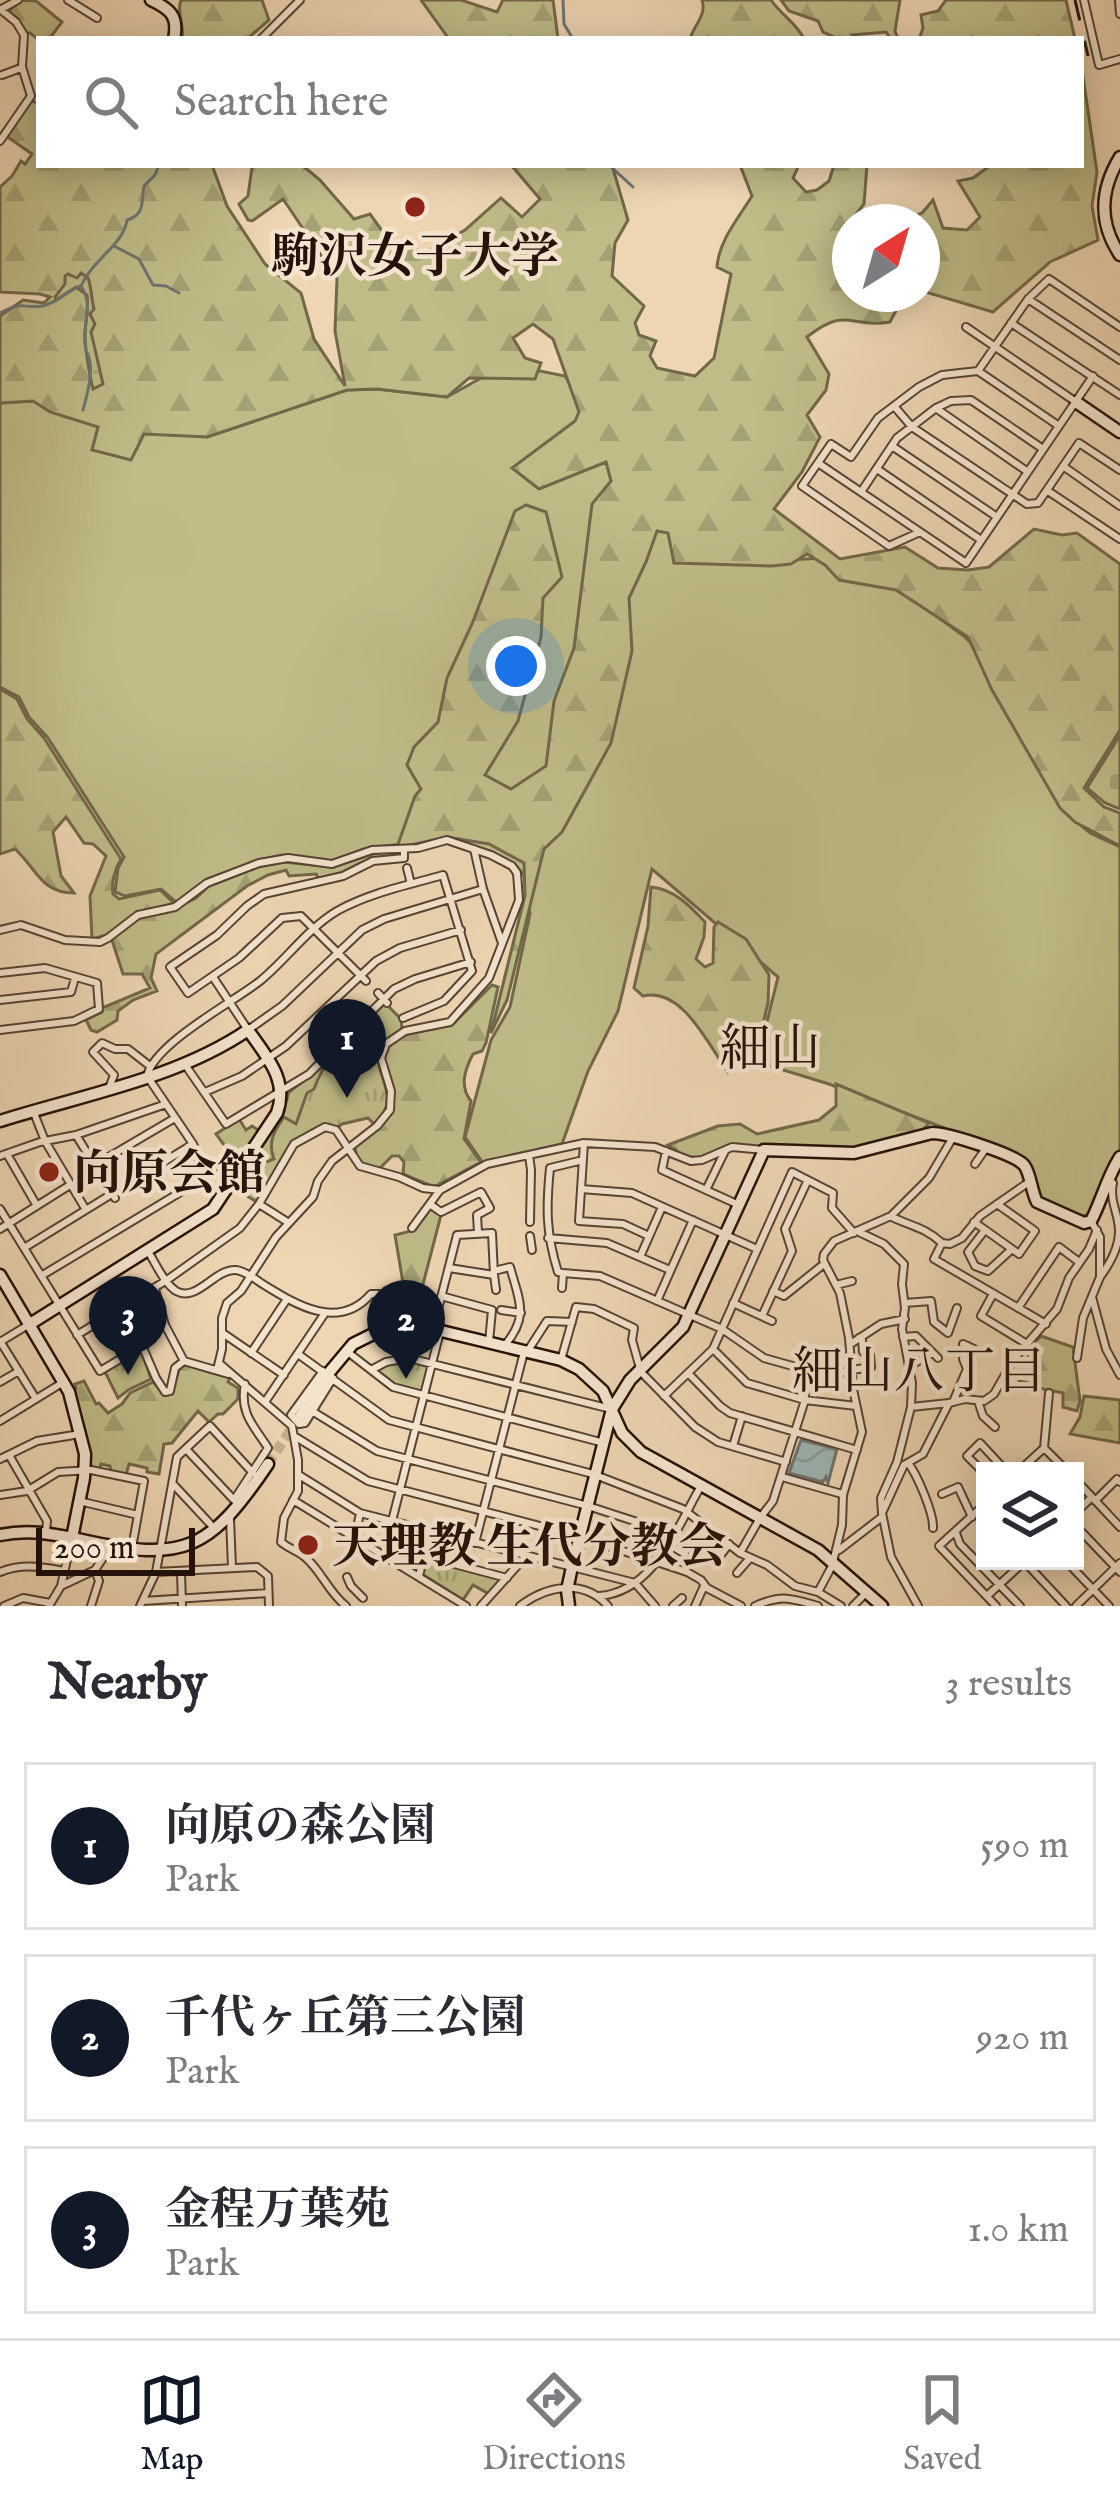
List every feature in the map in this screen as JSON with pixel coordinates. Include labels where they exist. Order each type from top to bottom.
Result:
[{"type":"street","points":[[0,141],[31,96],[22,67],[24,35],[0,10],[18,0]]},
{"type":"street","points":[[68,0],[97,18]]},
{"type":"street","points":[[151,0],[174,15],[175,36]]},
{"type":"street","points":[[264,36],[300,0]]},
{"type":"street","points":[[1084,0],[1099,65],[1120,59]]},
{"type":"street","points":[[1119,0],[1120,14]]},
{"type":"street","points":[[2,75],[22,67]]},
{"type":"street","points":[[1120,157],[1103,203],[1110,238],[1120,255]]},
{"type":"street","points":[[978,371],[1028,299],[1049,279],[1120,328]]},
{"type":"street","points":[[1028,299],[1120,361]]},
{"type":"street","points":[[1011,323],[1120,394]]},
{"type":"street","points":[[966,327],[1120,432]]},
{"type":"street","points":[[920,532],[889,546],[802,486],[831,444],[851,458],[878,418],[942,375],[978,371],[1059,426]]},
{"type":"street","points":[[818,463],[966,563],[1093,376]]},
{"type":"street","points":[[861,492],[897,438],[935,408],[952,401],[971,400],[1043,449]]},
{"type":"street","points":[[894,406],[912,427],[1028,505],[1038,502],[1079,442],[1120,470]]},
{"type":"street","points":[[935,408],[1028,472]]},
{"type":"street","points":[[892,446],[997,517]]},
{"type":"street","points":[[1063,466],[1120,506]]},
{"type":"street","points":[[877,469],[981,540]]},
{"type":"street","points":[[1047,490],[1120,539]]},
{"type":"street","points":[[0,930],[21,925],[65,940],[100,942],[138,915],[176,907],[207,883],[259,863],[288,858],[332,864],[372,850],[447,840],[512,866],[519,900],[489,978],[450,1022],[405,1031],[386,1044],[381,1064],[391,1091],[390,1110],[332,1161],[313,1197],[226,1303],[218,1367]]},
{"type":"street","points":[[363,978],[301,916],[282,918],[239,958],[188,993],[170,967],[265,894],[343,876],[373,861],[404,858],[404,849]]},
{"type":"street","points":[[474,849],[502,943]]},
{"type":"street","points":[[406,868],[411,884]]},
{"type":"street","points":[[148,1071],[158,1053],[263,978],[335,912],[443,874],[472,971],[444,1001],[402,1017],[405,1031]]},
{"type":"street","points":[[0,1121],[220,1048],[281,1006],[362,930],[483,889]]},
{"type":"street","points":[[205,1092],[242,1076],[302,1033],[390,952],[461,930]]},
{"type":"street","points":[[184,1063],[226,1124],[309,1074],[394,989],[471,962]]},
{"type":"street","points":[[0,974],[45,968],[97,983],[99,1009],[74,1021],[0,1030]]},
{"type":"street","points":[[0,1000],[71,992],[75,976]]},
{"type":"street","points":[[36,1399],[0,1342],[213,1209],[278,1113],[282,1099],[278,1077],[213,976]]},
{"type":"street","points":[[41,1276],[188,1186],[200,1164],[194,1144],[148,1071],[128,1049],[102,1043],[93,1052],[114,1076],[109,1088]]},
{"type":"street","points":[[37,1206],[3,1155],[166,1104]]},
{"type":"street","points":[[33,1109],[45,1141],[86,1210]]},
{"type":"street","points":[[95,1165],[175,1118]]},
{"type":"street","points":[[77,1335],[240,1228],[294,1144],[318,1129],[331,1127],[363,1168],[440,1190]]},
{"type":"street","points":[[412,1228],[440,1190],[487,1164],[584,1143],[634,1144],[692,1161],[732,1147],[854,1153],[932,1132],[1023,1164],[1037,1202],[1094,1225]]},
{"type":"street","points":[[76,1135],[114,1196]]},
{"type":"street","points":[[818,1592],[835,1557],[843,1495],[862,1432],[849,1338],[824,1254],[834,1240],[891,1216],[929,1178],[954,1136]]},
{"type":"street","points":[[584,1143],[579,1221],[623,1225],[650,1236]]},
{"type":"street","points":[[24,1248],[194,1144]]},
{"type":"street","points":[[975,1164],[986,1148]]},
{"type":"street","points":[[706,1190],[725,1150]]},
{"type":"street","points":[[569,1606],[567,1590],[612,1409],[630,1380],[676,1336],[689,1315],[764,1150]]},
{"type":"street","points":[[666,1151],[662,1170],[739,1205]]},
{"type":"street","points":[[529,1155],[530,1222]]},
{"type":"street","points":[[1077,1358],[1083,1318],[1118,1236],[1111,1189],[1120,1157]]},
{"type":"street","points":[[583,1160],[550,1168],[548,1238],[558,1272],[600,1276],[722,1329],[764,1358],[804,1367],[852,1371],[872,1367],[862,1340],[855,1341],[881,1324],[904,1319]]},
{"type":"street","points":[[664,1396],[712,1349],[792,1172],[832,1193],[832,1208],[856,1233],[884,1244],[903,1260],[903,1337],[910,1366],[911,1407],[897,1462],[881,1498],[891,1557],[918,1606]]},
{"type":"street","points":[[911,1407],[964,1399],[985,1401],[994,1394],[1014,1359],[1057,1309],[1116,1173]]},
{"type":"street","points":[[762,1316],[792,1251],[785,1229],[808,1180]]},
{"type":"street","points":[[891,1216],[926,1228],[942,1243],[950,1244],[1029,1182]]},
{"type":"street","points":[[0,1229],[70,1185]]},
{"type":"street","points":[[581,1189],[632,1193],[757,1249]]},
{"type":"street","points":[[430,1205],[441,1212],[481,1192],[490,1208],[477,1215],[478,1233]]},
{"type":"street","points":[[259,1204],[289,1223]]},
{"type":"street","points":[[974,1222],[1019,1254],[1035,1232],[997,1204]]},
{"type":"street","points":[[640,1257],[662,1207]]},
{"type":"street","points":[[0,1209],[100,1371],[142,1346]]},
{"type":"street","points":[[657,1301],[693,1220]]},
{"type":"street","points":[[1094,1225],[1100,1277]]},
{"type":"street","points":[[985,1230],[968,1252],[975,1266],[988,1271],[1012,1249]]},
{"type":"street","points":[[392,1521],[432,1364],[441,1296],[458,1234],[492,1233],[496,1290]]},
{"type":"street","points":[[530,1236],[532,1250]]},
{"type":"street","points":[[548,1238],[608,1243],[670,1270]]},
{"type":"street","points":[[942,1243],[934,1259],[1046,1324]]},
{"type":"street","points":[[1018,1308],[1059,1247],[1080,1263]]},
{"type":"street","points":[[147,1249],[166,1280],[186,1294],[229,1270],[242,1271],[309,1310],[354,1309],[371,1294],[380,1293],[399,1306],[409,1325]]},
{"type":"street","points":[[773,1291],[784,1296],[825,1263]]},
{"type":"street","points":[[449,1268],[496,1272],[509,1267],[520,1312],[517,1330],[504,1346]]},
{"type":"street","points":[[562,1273],[562,1288]]},
{"type":"street","points":[[0,1275],[65,1381],[86,1454],[61,1586],[49,1605],[23,1598],[4,1606]]},
{"type":"street","points":[[836,1285],[852,1281]]},
{"type":"street","points":[[154,1288],[165,1325],[184,1361]]},
{"type":"street","points":[[993,1294],[980,1316],[1027,1344]]},
{"type":"street","points":[[441,1296],[492,1310],[489,1342]]},
{"type":"street","points":[[1092,1297],[1106,1349],[1120,1375]]},
{"type":"street","points":[[251,1353],[287,1299]]},
{"type":"street","points":[[905,1303],[932,1301],[934,1322],[948,1333],[957,1308]]},
{"type":"street","points":[[733,1304],[772,1321]]},
{"type":"street","points":[[125,1306],[165,1392],[170,1391],[176,1368],[184,1361]]},
{"type":"street","points":[[561,1360],[576,1307],[594,1309],[634,1328],[632,1340],[641,1372],[706,1436],[786,1462]]},
{"type":"street","points":[[501,1310],[520,1312]]},
{"type":"street","points":[[266,1402],[325,1312]]},
{"type":"street","points":[[476,1543],[526,1352],[547,1321],[572,1322]]},
{"type":"street","points":[[346,1606],[304,1555],[281,1542],[280,1529],[298,1491],[295,1421],[360,1339],[409,1325],[561,1360],[592,1378],[632,1445],[835,1557],[882,1606]]},
{"type":"street","points":[[224,1334],[284,1375]]},
{"type":"street","points":[[903,1337],[916,1336],[936,1355],[910,1366]]},
{"type":"street","points":[[835,1557],[882,1515],[904,1465],[922,1454],[967,1369],[962,1359],[968,1346]]},
{"type":"street","points":[[712,1349],[747,1383],[805,1400],[856,1406]]},
{"type":"street","points":[[346,1351],[393,1387],[604,1443]]},
{"type":"street","points":[[298,1354],[389,1420],[596,1475],[687,1510],[740,1553],[767,1565],[795,1586],[818,1592],[841,1606]]},
{"type":"street","points":[[371,1370],[403,1358],[612,1409]]},
{"type":"street","points":[[184,1361],[218,1367],[299,1424],[305,1423],[328,1375]]},
{"type":"street","points":[[740,1553],[773,1501],[782,1477],[805,1400],[804,1367]]},
{"type":"street","points":[[0,1382],[19,1371]]},
{"type":"street","points":[[688,1373],[720,1406],[742,1417],[857,1450]]},
{"type":"street","points":[[0,1421],[65,1381]]},
{"type":"street","points":[[186,1449],[234,1500],[268,1448],[245,1413],[245,1384]]},
{"type":"street","points":[[1030,1462],[1044,1448],[1048,1393]]},
{"type":"street","points":[[978,1401],[983,1416],[994,1427]]},
{"type":"street","points":[[312,1411],[377,1451],[588,1506],[674,1534]]},
{"type":"street","points":[[733,1446],[742,1417]]},
{"type":"street","points":[[254,1472],[210,1426],[177,1457],[156,1572],[142,1604],[268,1594]]},
{"type":"street","points":[[46,1532],[47,1521],[31,1489],[4,1457],[37,1441],[80,1434]]},
{"type":"street","points":[[294,1436],[368,1481],[657,1562],[686,1572],[741,1606]]},
{"type":"street","points":[[976,1465],[967,1456],[980,1443],[998,1462]]},
{"type":"street","points":[[1044,1448],[1058,1462]]},
{"type":"street","points":[[908,1462],[933,1515],[933,1528]]},
{"type":"street","points":[[0,1535],[46,1532],[132,1550],[187,1545],[230,1517],[268,1464]]},
{"type":"street","points":[[0,1495],[31,1489],[58,1472],[85,1470],[143,1481],[132,1550]]},
{"type":"street","points":[[299,1475],[361,1513],[635,1583],[655,1606]]},
{"type":"street","points":[[782,1477],[843,1495]]},
{"type":"street","points":[[1084,1506],[1117,1479],[1120,1482]]},
{"type":"street","points":[[172,1483],[216,1529]]},
{"type":"street","points":[[599,1597],[635,1583],[657,1562],[701,1486]]},
{"type":"street","points":[[942,1493],[958,1487],[975,1514],[939,1546],[996,1606]]},
{"type":"street","points":[[1084,1488],[1120,1527]]},
{"type":"street","points":[[293,1500],[466,1606]]},
{"type":"street","points":[[79,1502],[138,1515]]},
{"type":"street","points":[[355,1538],[361,1513]]},
{"type":"street","points":[[230,1517],[232,1568]]},
{"type":"street","points":[[419,1576],[430,1531]]},
{"type":"street","points":[[956,1533],[960,1544],[1020,1606]]},
{"type":"street","points":[[1076,1606],[1118,1568],[1084,1534]]},
{"type":"street","points":[[668,1544],[685,1554]]},
{"type":"street","points":[[717,1560],[729,1544]]},
{"type":"street","points":[[61,1586],[95,1570],[111,1546]]},
{"type":"street","points":[[424,1556],[507,1578]]},
{"type":"street","points":[[482,1606],[526,1556]]},
{"type":"street","points":[[737,1573],[750,1558]]},
{"type":"street","points":[[0,1572],[18,1566],[64,1571]]},
{"type":"street","points":[[156,1572],[257,1567],[268,1576],[269,1606]]},
{"type":"street","points":[[91,1606],[99,1581],[95,1570]]},
{"type":"street","points":[[181,1570],[182,1602]]},
{"type":"street","points":[[987,1596],[1015,1570]]},
{"type":"street","points":[[1032,1570],[1066,1606]]},
{"type":"street","points":[[1075,1570],[1109,1606]]},
{"type":"street","points":[[337,1599],[348,1581],[363,1598]]},
{"type":"street","points":[[694,1606],[704,1586]]},
{"type":"street","points":[[520,1606],[542,1591],[577,1588],[608,1606]]},
{"type":"street","points":[[854,1606],[867,1592]]},
{"type":"street","points":[[755,1606],[783,1596],[818,1606]]},
{"type":"street","points":[[674,1606],[682,1598]]},
{"type":"green space","points":[[20,0],[36,1],[62,22],[51,36],[36,38],[25,33],[8,12]]},
{"type":"green space","points":[[181,0],[262,0],[269,20],[250,36],[182,36]]},
{"type":"green space","points":[[421,0],[461,0],[497,12],[503,0],[553,0],[558,36],[447,36]]},
{"type":"green space","points":[[702,0],[771,0],[802,36],[691,36]]},
{"type":"green space","points":[[781,0],[900,0],[897,36],[886,32],[832,36],[823,32],[818,21],[789,11]]},
{"type":"green space","points":[[946,0],[1066,0],[1074,36],[920,36],[921,15],[938,11]]},
{"type":"green space","points":[[1084,83],[1097,172],[1092,206],[1098,240],[1050,262],[993,312],[940,296],[940,220],[943,228],[967,230],[980,217],[958,181],[987,168],[1084,168]]},
{"type":"green space","points":[[31,101],[36,102],[36,168],[213,168],[227,206],[265,264],[301,293],[314,339],[345,386],[335,331],[337,279],[283,199],[248,220],[239,204],[248,196],[252,168],[306,168],[354,219],[370,214],[388,239],[425,253],[465,230],[501,198],[522,217],[540,199],[514,168],[613,168],[628,220],[615,243],[612,276],[644,306],[635,323],[639,335],[656,341],[650,356],[657,368],[695,376],[714,358],[731,274],[717,267],[721,248],[752,196],[741,168],[798,168],[793,178],[806,192],[829,181],[833,168],[867,168],[864,204],[832,204],[832,312],[895,312],[890,322],[840,320],[807,337],[829,374],[826,390],[807,415],[820,437],[802,472],[774,509],[840,559],[905,547],[938,568],[989,567],[1034,529],[1077,533],[1120,564],[1120,730],[1084,788],[1104,807],[1120,813],[1120,846],[1075,822],[1060,808],[992,690],[968,637],[896,590],[839,580],[807,554],[791,564],[772,566],[674,563],[668,533],[657,531],[629,598],[632,651],[611,743],[562,832],[544,849],[507,1000],[491,1033],[525,895],[524,863],[489,844],[447,837],[401,847],[400,857],[371,858],[319,879],[316,874],[289,876],[286,870],[247,886],[156,954],[151,978],[157,991],[133,1000],[118,1011],[117,1020],[97,1032],[91,1030],[86,1020],[102,1008],[150,988],[142,974],[123,974],[110,934],[92,939],[90,896],[106,856],[93,844],[84,843],[66,817],[53,832],[61,876],[74,893],[47,884],[15,849],[0,854],[0,689],[17,699],[121,859],[113,885],[119,899],[160,890],[178,907],[209,886],[258,867],[284,862],[332,867],[396,850],[421,789],[407,765],[414,747],[438,722],[447,678],[515,511],[526,505],[546,512],[562,577],[543,598],[541,637],[518,721],[485,775],[511,789],[546,766],[554,701],[574,648],[592,504],[611,481],[606,462],[539,489],[512,468],[575,421],[579,412],[553,339],[533,324],[513,338],[525,358],[541,363],[535,379],[469,378],[447,397],[347,390],[207,437],[144,434],[131,460],[92,450],[98,427],[50,412],[33,401],[0,403],[0,316],[23,300],[44,303],[50,297],[0,292],[0,187],[32,154],[6,136]]},
{"type":"green space","points":[[81,273],[90,286],[94,309],[90,314],[95,324],[91,332],[103,384],[93,389],[85,342],[87,295],[76,287],[55,297],[65,276],[77,278]]},
{"type":"green space","points":[[506,364],[565,376],[612,450],[766,561],[825,558],[885,578],[965,637],[982,655],[1070,816],[1090,833],[1120,847],[1120,1149],[1090,1213],[1081,1217],[1043,1201],[1031,1170],[1005,1151],[829,1084],[757,1062],[778,977],[652,869],[618,1011],[588,1071],[562,1144],[483,1163],[465,1137],[491,1040],[510,1007],[530,914],[524,875],[513,863],[446,838],[364,849],[333,861],[282,855],[257,861],[207,879],[177,903],[161,889],[125,896],[115,892],[124,857],[19,697],[0,687],[0,403],[33,401],[207,437],[347,390],[447,397]]},
{"type":"green space","points":[[1120,735],[1120,809],[1087,788]]},
{"type":"green space","points":[[651,887],[674,895],[705,922],[696,959],[705,967],[713,963],[718,922],[746,939],[769,975],[761,1032],[728,1072],[682,1009],[670,1000],[643,996],[634,988]]},
{"type":"green space","points":[[492,985],[498,987],[486,1043],[473,1054],[464,1078],[471,1101],[464,1139],[481,1162],[434,1187],[403,1174],[399,1156],[392,1156],[378,1170],[369,1167],[359,1160],[355,1147],[379,1127],[368,1117],[318,1125],[294,1139],[272,1173],[234,1187],[281,1117],[289,1092],[371,1021],[403,1035],[452,1025]]},
{"type":"green space","points":[[385,1003],[401,1019],[402,1029],[379,1050],[387,1091],[384,1113],[374,1124],[368,1118],[312,1130],[290,1150],[259,1200],[233,1187],[249,1169],[274,1159],[272,1142],[284,1117],[296,1124],[307,1093],[314,1089],[326,1064]]},
{"type":"green space","points":[[836,1084],[929,1123],[923,1130],[854,1150],[729,1146],[699,1158],[684,1156],[668,1145],[718,1126],[740,1124],[757,1134],[819,1120],[836,1106]]},
{"type":"green space","points":[[239,1119],[246,1130],[252,1126],[261,1132],[227,1183],[217,1174],[219,1162],[226,1169],[235,1160],[216,1134]]},
{"type":"green space","points":[[430,1209],[441,1215],[415,1315],[403,1302],[395,1235],[415,1230]]},
{"type":"green space","points":[[1041,1336],[1073,1347],[1080,1401],[1077,1411],[1063,1407],[1063,1393],[1019,1384],[1038,1381],[1035,1362],[1025,1352]]},
{"type":"green space","points":[[139,1351],[151,1379],[118,1398],[105,1372]]},
{"type":"green space","points":[[408,1360],[429,1367],[420,1392],[394,1385],[378,1373],[377,1369],[389,1363]]},
{"type":"green space","points":[[185,1365],[230,1378],[228,1382],[238,1388],[238,1399],[209,1422],[198,1411],[172,1443],[164,1444],[159,1474],[129,1464],[126,1475],[111,1472],[110,1466],[91,1467],[72,1390],[75,1384],[84,1381],[96,1404],[108,1413],[130,1393],[153,1382],[164,1394],[172,1394],[179,1369]]},
{"type":"green space","points":[[1084,1396],[1120,1400],[1120,1443],[1070,1434]]},
{"type":"green space","points":[[425,1559],[502,1580],[489,1594],[473,1585],[463,1600],[422,1574]]},
{"type":"water","points":[[801,1440],[837,1449],[828,1483],[826,1477],[823,1482],[789,1473]]},
{"type":"waterway","points":[[563,0],[564,24],[571,36]]},
{"type":"waterway","points":[[83,410],[90,368],[85,343],[87,300],[81,286],[120,237],[127,220],[140,211],[144,186],[158,168]]},
{"type":"waterway","points":[[612,168],[633,187]]},
{"type":"waterway","points":[[114,246],[139,259],[153,285],[179,293]]},
{"type":"waterway","points":[[0,313],[18,306],[47,305],[80,286]]},
{"type":"tunnel","points":[[268,1464],[297,1420]]},
{"type":"railway","points":[[1075,0],[1083,36]]},
{"type":"railway","points":[[1084,39],[1088,56]]},
{"type":"place","name":"駒沢女子大学","points":[[415,207]]},
{"type":"place","name":"向原の森公園","points":[[347,1098]]},
{"type":"place","name":"向原会館","points":[[49,1172]]},
{"type":"place","name":"金程万葉苑","points":[[128,1375]]},
{"type":"place","name":"千代ヶ丘第三公園","points":[[406,1379]]},
{"type":"place","name":"天理教 生代分教会","points":[[308,1545]]},
{"type":"district","name":"細山","points":[[770,1047]]},
{"type":"district","name":"細山八丁目","points":[[919,1370]]}]
